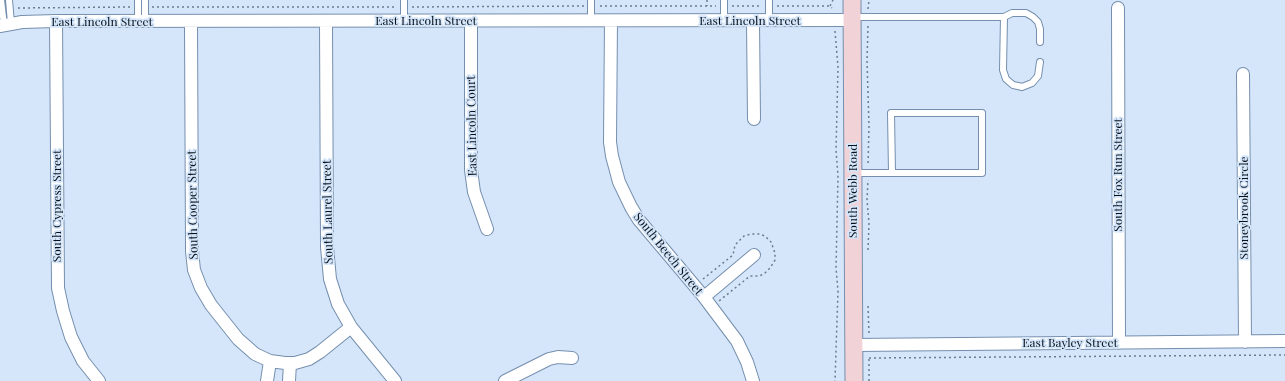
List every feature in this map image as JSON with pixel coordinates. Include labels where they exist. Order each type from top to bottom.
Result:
[{"type":"main road","name":"South Webb Road","points":[[852,13],[854,381]]},
{"type":"street","name":"South Fox Run Street","points":[[1118,8],[1119,343]]},
{"type":"street","name":"East Lincoln Street","points":[[5,24],[56,21],[769,21],[852,13]]},
{"type":"street","name":"South Cypress Street","points":[[56,21],[58,288],[63,312],[71,337],[83,361],[99,381]]},
{"type":"street","name":"East Lincoln Court","points":[[471,21],[471,170],[474,192],[487,229]]},
{"type":"street","name":"South Beech Street","points":[[611,21],[610,142],[619,182],[639,220],[704,297],[737,341],[748,364],[752,381]]},
{"type":"street","points":[[753,21],[754,119]]},
{"type":"street","name":"South Cooper Street","points":[[191,22],[192,251],[194,270],[201,288],[229,328],[255,354],[270,361],[290,363],[300,362],[315,356],[351,327]]},
{"type":"street","name":"South Laurel Street","points":[[326,22],[327,257],[330,279],[336,298],[351,327],[395,381]]},
{"type":"street","name":"Stoneybrook Circle","points":[[1243,74],[1246,342]]},
{"type":"street","points":[[704,297],[754,255]]},
{"type":"street","name":"East Bayley Street","points":[[854,345],[1285,341]]},
{"type":"street","points":[[505,381],[549,360],[558,357],[572,358]]},
{"type":"street","points":[[268,381],[270,361]]},
{"type":"street","points":[[289,381],[290,363]]},
{"type":"lane","points":[[1,0],[5,24]]},
{"type":"lane","points":[[5,24],[9,0]]},
{"type":"lane","points":[[138,0],[142,22]]},
{"type":"lane","points":[[142,22],[145,0]]},
{"type":"lane","points":[[404,0],[404,21]]},
{"type":"lane","points":[[591,0],[591,21]]},
{"type":"lane","points":[[724,0],[724,21]]},
{"type":"lane","points":[[769,0],[769,21]]},
{"type":"lane","points":[[852,13],[1004,17],[1012,13],[1026,14],[1033,17],[1039,25],[1040,42]]},
{"type":"lane","points":[[1004,17],[1004,70],[1006,79],[1013,85],[1022,87],[1032,84],[1038,76],[1040,62]]},
{"type":"lane","points":[[852,172],[892,173],[982,173],[982,113],[891,113],[892,173]]},
{"type":"path","points":[[707,0],[707,6]]},
{"type":"path","points":[[868,11],[869,0]]},
{"type":"path","points":[[775,6],[831,7],[833,1],[852,13],[867,61],[869,126],[868,166]]},
{"type":"path","points":[[410,6],[584,6]]},
{"type":"path","points":[[598,6],[719,6]]},
{"type":"path","points":[[730,6],[764,6]]},
{"type":"path","points":[[12,9],[39,7],[136,7]]},
{"type":"path","points":[[148,7],[398,7]]},
{"type":"path","points":[[835,31],[838,68],[836,150],[838,176],[836,268],[838,291],[836,381]]},
{"type":"path","points":[[867,255],[870,223],[867,200],[868,179]]},
{"type":"path","points":[[868,304],[869,334]]},
{"type":"path","points":[[868,381],[869,358],[1285,355]]}]
